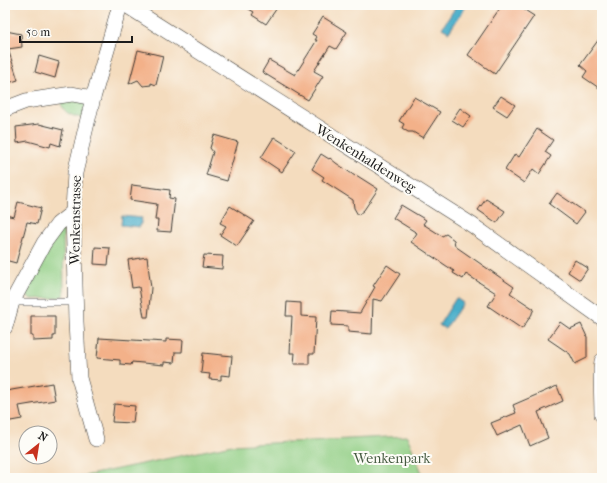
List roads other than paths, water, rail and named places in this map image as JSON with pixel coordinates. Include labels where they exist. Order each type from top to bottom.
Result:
[{"type":"street","name":"Wenkenstrasse","points":[[96,439],[79,378],[72,212],[75,173],[92,98],[120,5]]},
{"type":"street","name":"Wenkenhaldenweg","points":[[126,5],[472,225],[602,318]]},
{"type":"street","points":[[5,109],[26,101],[72,94],[92,98]]},
{"type":"street","points":[[5,327],[12,302],[44,243],[58,224],[72,212]]},
{"type":"street","points":[[602,361],[602,415]]},
{"type":"lane","points":[[12,302],[75,302]]},
{"type":"water","points":[[457,5],[467,5],[449,32],[442,28]]},
{"type":"water","points":[[122,216],[142,218],[140,227],[121,225]]},
{"type":"water","points":[[456,298],[463,303],[445,329],[439,325]]},
{"type":"park label","name":"Wenkenpark","points":[[392,458]]}]
